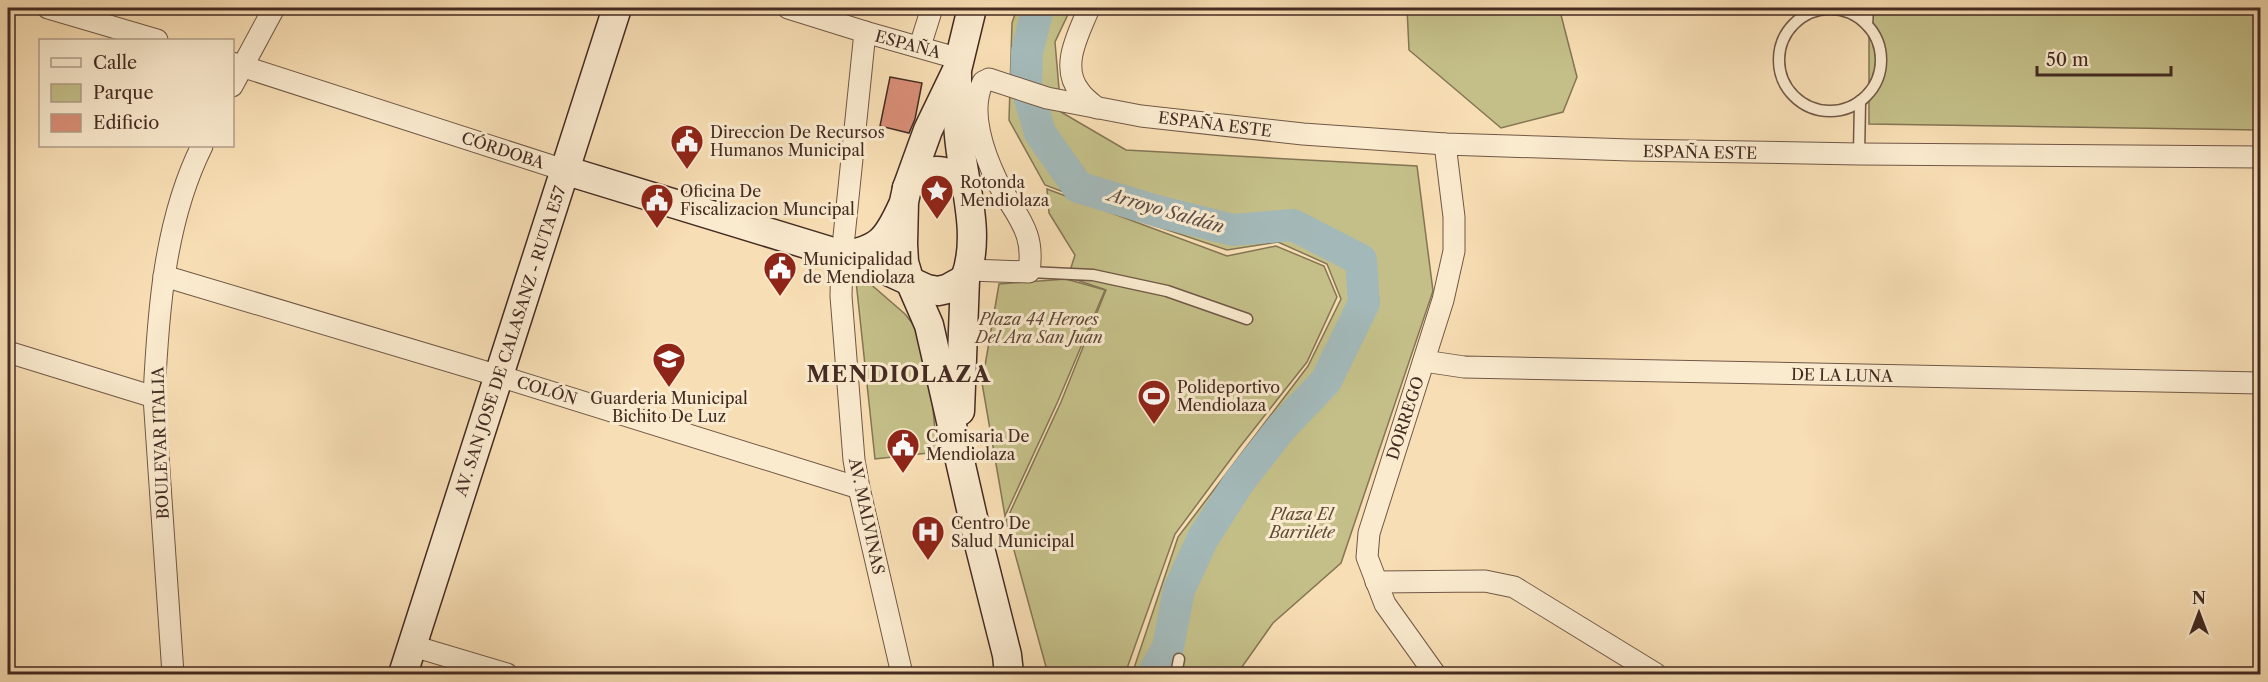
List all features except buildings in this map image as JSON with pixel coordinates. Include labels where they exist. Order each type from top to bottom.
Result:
[{"type":"main road","name":"AV. SAN JOSE DE CALASANZ - RUTA E57","points":[[404,675],[617,8]]},
{"type":"main road","points":[[960,458],[961,362],[971,207],[958,124],[959,65],[972,8]]},
{"type":"main road","points":[[959,65],[928,130],[906,195],[904,262],[929,325],[979,544],[1011,668]]},
{"type":"main road","name":"CÓRDOBA","points":[[564,170],[872,264],[909,279]]},
{"type":"main road","points":[[842,256],[862,253],[876,247],[884,240],[916,177],[925,172],[937,170],[948,172],[967,184]]},
{"type":"main road","points":[[909,279],[927,289],[938,291],[956,286],[967,274]]},
{"type":"street","points":[[48,8],[154,39]]},
{"type":"street","points":[[237,65],[274,8]]},
{"type":"street","name":"ESPAÑA","points":[[788,8],[920,46],[959,65]]},
{"type":"street","points":[[920,46],[932,8]]},
{"type":"street","points":[[1089,8],[1072,53],[1070,74],[1079,91],[1097,109]]},
{"type":"street","name":"AV. MALVINAS","points":[[866,32],[842,256],[841,296],[859,488],[902,675]]},
{"type":"street","name":"CÓRDOBA","points":[[237,65],[564,170]]},
{"type":"street","name":"ESPAÑA ESTE","points":[[1029,272],[1031,255],[1027,233],[997,181],[987,158],[978,119],[977,99],[983,82],[989,79],[1047,98],[1141,116],[1303,134],[1445,144],[1859,154],[2260,157]]},
{"type":"street","name":"DORREGO","points":[[1435,675],[1385,604],[1367,557],[1369,533],[1443,300],[1454,251],[1454,217],[1445,144]]},
{"type":"street","name":"BOULEVAR ITALIA","points":[[173,675],[154,397],[165,276],[181,202],[189,175],[202,147]]},
{"type":"street","points":[[967,274],[1029,272]]},
{"type":"street","name":"COLÓN","points":[[165,276],[499,376],[859,488]]},
{"type":"street","points":[[8,352],[154,397]]},
{"type":"street","name":"DE LA LUNA","points":[[1424,361],[1464,367],[2260,383]]},
{"type":"street","points":[[1376,582],[1485,581],[1514,587],[1656,675]]},
{"type":"street","points":[[413,646],[507,675]]},
{"type":"lane","points":[[1867,25],[1868,8]]},
{"type":"lane","points":[[1830,9],[1846,11],[1867,25],[1879,47],[1881,64],[1872,88],[1860,100],[1837,110],[1820,110],[1804,104],[1786,87],[1780,71],[1779,55],[1783,39],[1792,25],[1813,11],[1830,9]]},
{"type":"lane","points":[[1859,154],[1860,100]]},
{"type":"lane","points":[[1029,272],[1093,275],[1146,286],[1247,319]]},
{"type":"lane","points":[[1176,675],[1179,659]]},
{"type":"green space","name":"Plaza El Barrilete","points":[[1017,8],[1071,8],[1055,42],[1061,112],[1126,150],[1417,166],[1433,291],[1341,563],[1273,623],[1237,674],[1132,674],[1178,537],[1308,366],[1341,299],[1327,264],[1278,242],[1227,250],[1129,217],[1045,185],[1009,120],[1012,23]]},
{"type":"green space","points":[[1407,8],[1562,8],[1561,15],[1577,77],[1563,112],[1501,128],[1409,50]]},
{"type":"green space","points":[[1869,8],[2260,8],[2260,130],[1869,124]]},
{"type":"green space","name":"Polideportivo Mendiolaza","points":[[1047,189],[1227,256],[1276,246],[1324,266],[1337,297],[1307,362],[1175,534],[1125,674],[1048,674],[1006,521],[1061,402],[1106,290],[1068,277],[1075,255],[1049,213]]},
{"type":"green space","name":"Plaza 44 Heroes Del Ara San Juan","points":[[1066,279],[1105,290],[1058,401],[1005,516],[982,383],[999,284]]},
{"type":"green space","points":[[856,281],[867,281],[905,314],[919,332],[930,377],[937,452],[875,459]]},
{"type":"waterway","name":"Arroyo Saldán","points":[[1038,8],[1027,52],[1026,85],[1040,133],[1078,187],[1157,211],[1233,230],[1293,225],[1361,260],[1364,303],[1326,381],[1282,427],[1239,482],[1203,538],[1179,590],[1168,647],[1153,674]]},
{"type":"place","name":"Direccion De Recursos Humanos Municipal","points":[[687,170]]},
{"type":"place","name":"Rotonda Mendiolaza","points":[[937,220]]},
{"type":"place","name":"Oficina De Fiscalizacion Muncipal","points":[[657,229]]},
{"type":"place","name":"Municipalidad de Mendiolaza","points":[[780,297]]},
{"type":"place","name":"Guarderia Municipal Bichito De Luz","points":[[669,388]]},
{"type":"place","name":"Polideportivo Mendiolaza","points":[[1154,425]]},
{"type":"place","name":"Comisaria De Mendiolaza","points":[[903,474]]},
{"type":"place","name":"Centro De Salud Municipal","points":[[928,561]]},
{"type":"district","name":"MENDIOLAZA","points":[[899,374]]}]
